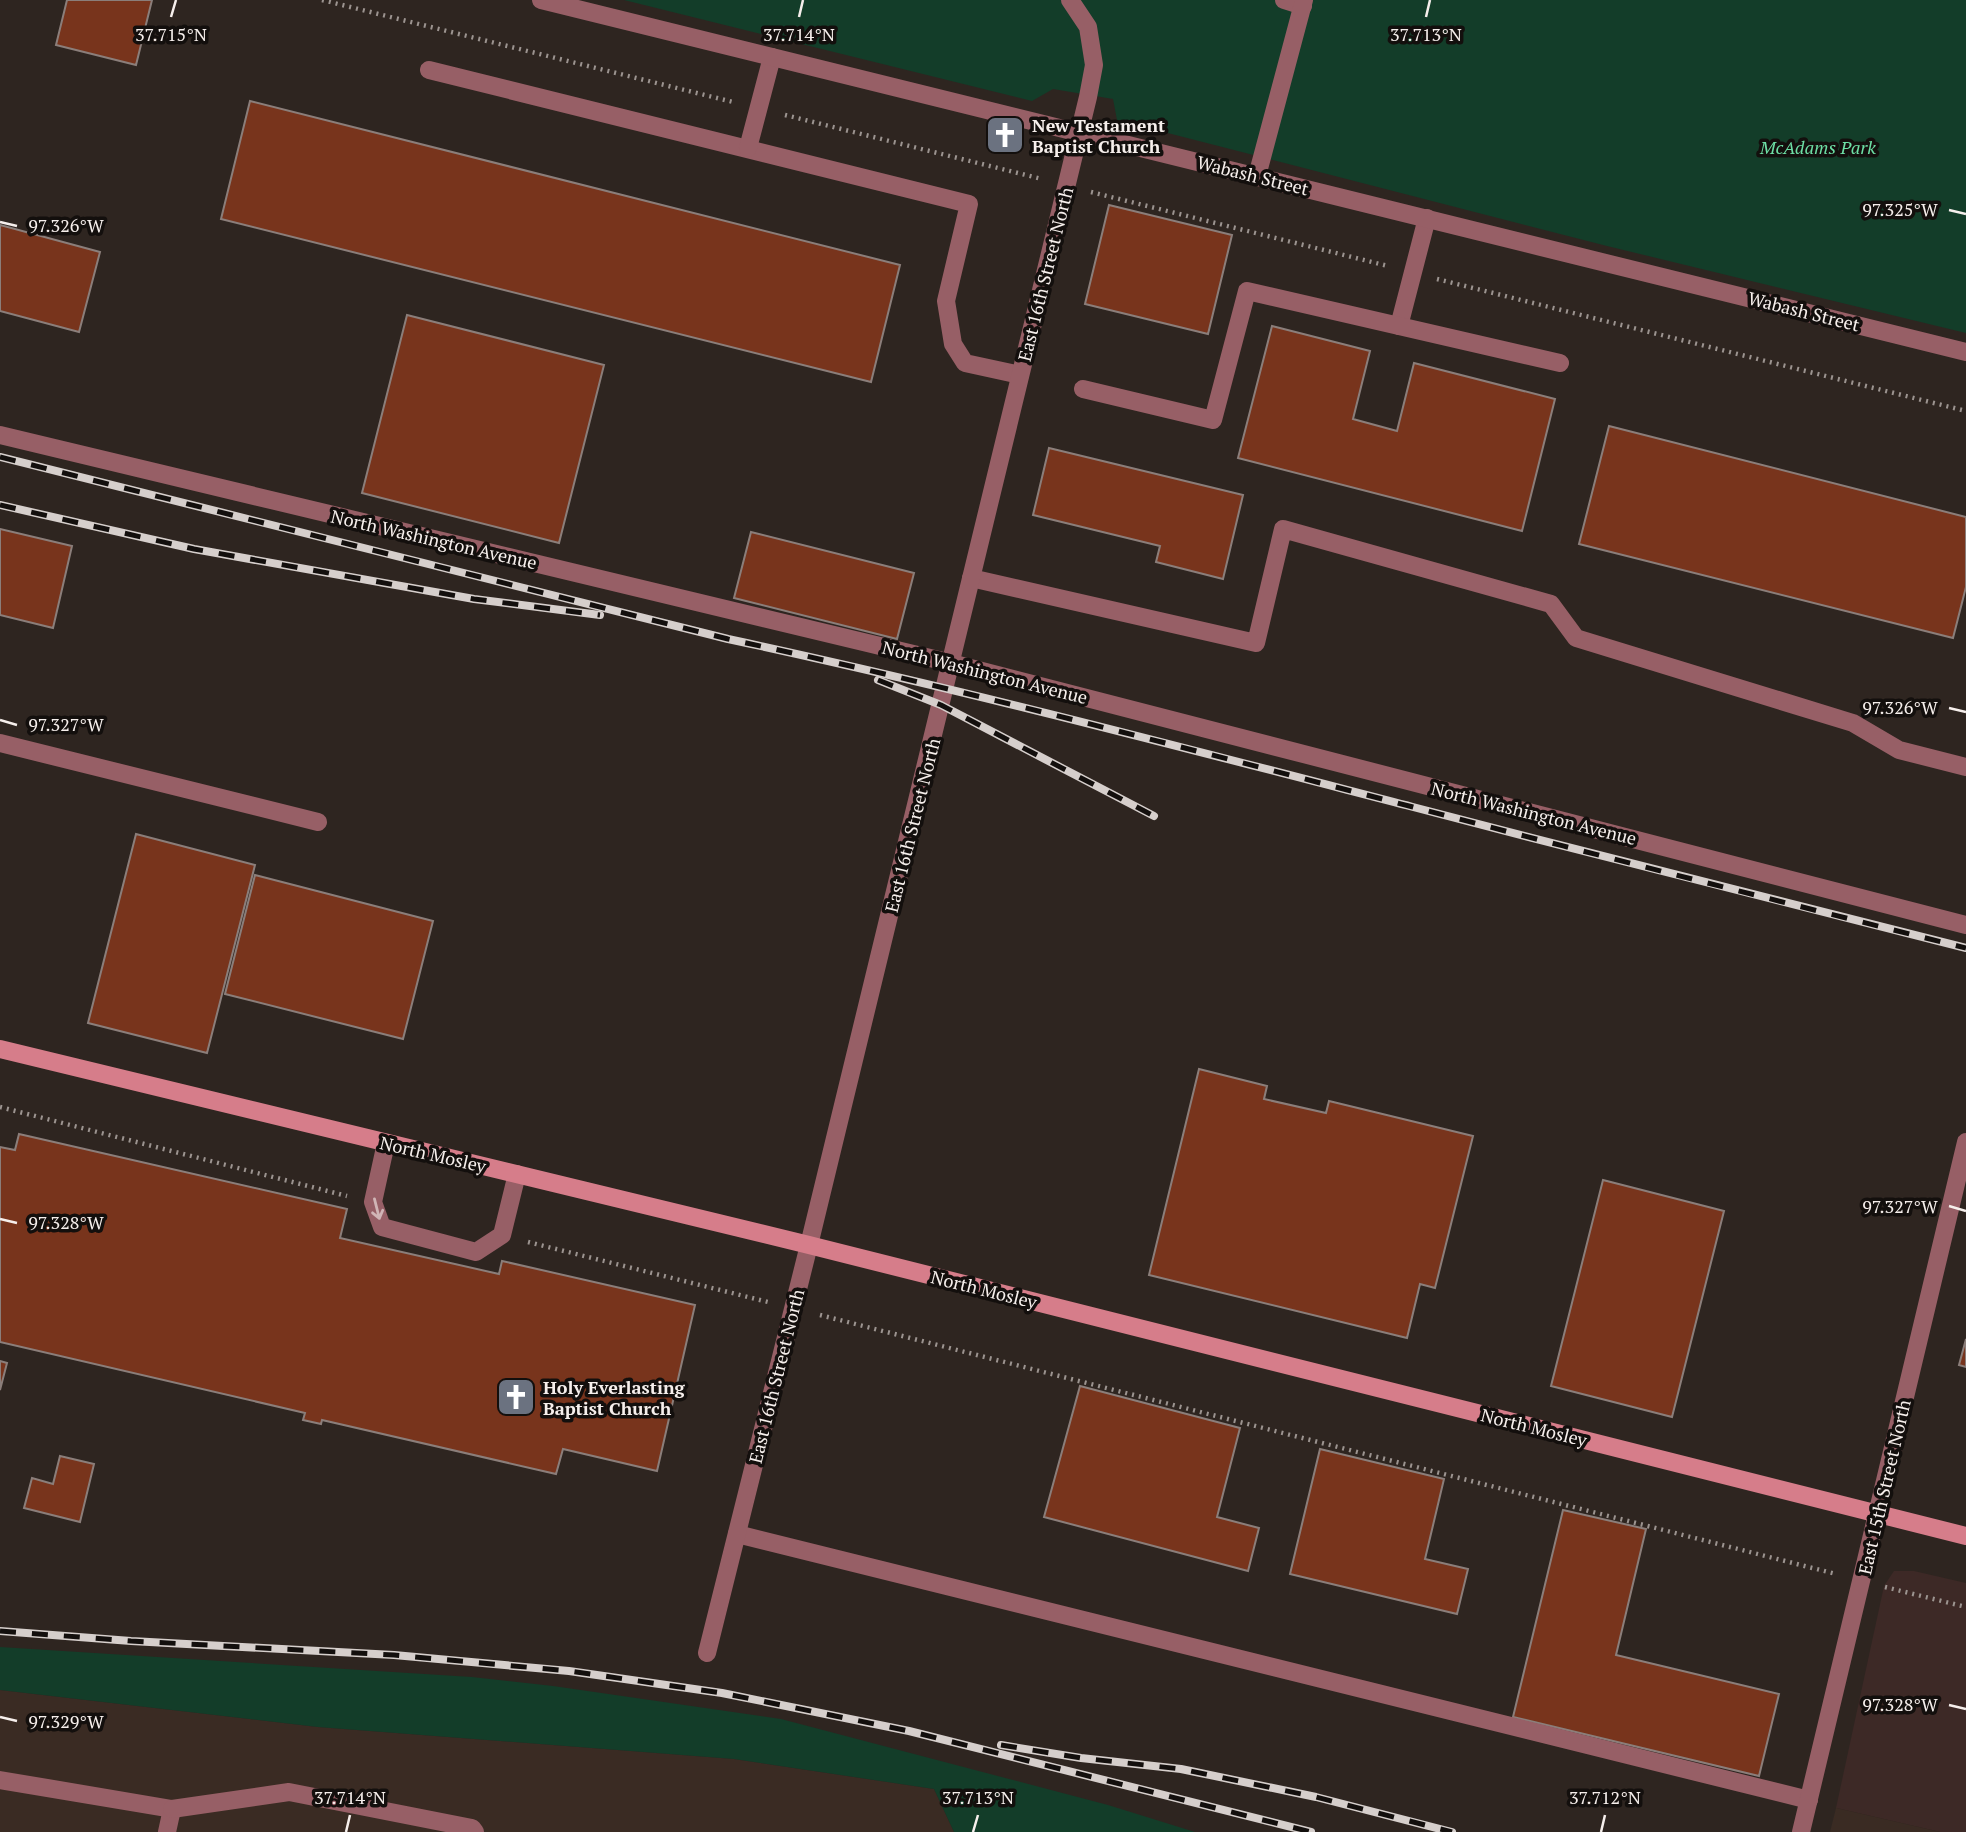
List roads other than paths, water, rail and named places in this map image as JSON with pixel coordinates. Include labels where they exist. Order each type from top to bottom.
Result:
[{"type":"street","name":"Wabash Street","points":[[541,0],[1966,352]]},
{"type":"street","name":"East 16th Street North","points":[[707,1653],[794,1308],[1067,186],[1094,65],[1088,27],[1070,0]]},
{"type":"street","points":[[1256,176],[1303,3],[1284,0]]},
{"type":"street","points":[[748,148],[772,57]]},
{"type":"street","points":[[429,70],[969,204],[946,301],[953,344],[964,363],[1020,375]]},
{"type":"street","points":[[1398,326],[1427,218]]},
{"type":"street","points":[[1083,388],[1213,420],[1247,291],[1560,363]]},
{"type":"street","name":"North Washington Avenue","points":[[0,435],[951,663],[1966,925]]},
{"type":"street","points":[[971,578],[1256,643],[1283,528],[1551,604],[1576,638],[1853,723],[1899,750],[1966,767]]},
{"type":"street","points":[[0,743],[318,822]]},
{"type":"street","name":"North Mosley","points":[[0,1049],[809,1245],[1966,1536]]},
{"type":"street","name":"East 15th Street North","points":[[1801,1832],[1966,1142]]},
{"type":"street","points":[[386,1143],[373,1202],[382,1227],[476,1252],[502,1235],[517,1174]]},
{"type":"street","points":[[737,1534],[1809,1800]]},
{"type":"street","points":[[0,1780],[172,1809],[289,1792],[472,1828],[475,1832]]},
{"type":"street","points":[[167,1832],[172,1809]]},
{"type":"railway","points":[[0,457],[728,639],[1071,719],[1966,948]]},
{"type":"railway","points":[[0,505],[194,549],[474,599],[600,615]]},
{"type":"railway","points":[[878,680],[941,705],[1154,816]]},
{"type":"railway","points":[[0,1631],[394,1655],[569,1671],[722,1693],[909,1731],[1311,1832]]},
{"type":"railway","points":[[1001,1745],[1081,1758],[1181,1769],[1316,1797],[1452,1832]]},
{"type":"place","name":"New Testament Baptist Church","points":[[1005,135]]},
{"type":"place","name":"Holy Everlasting Baptist Church","points":[[516,1397]]},
{"type":"park label","name":"McAdams Park","points":[[1818,147]]}]
